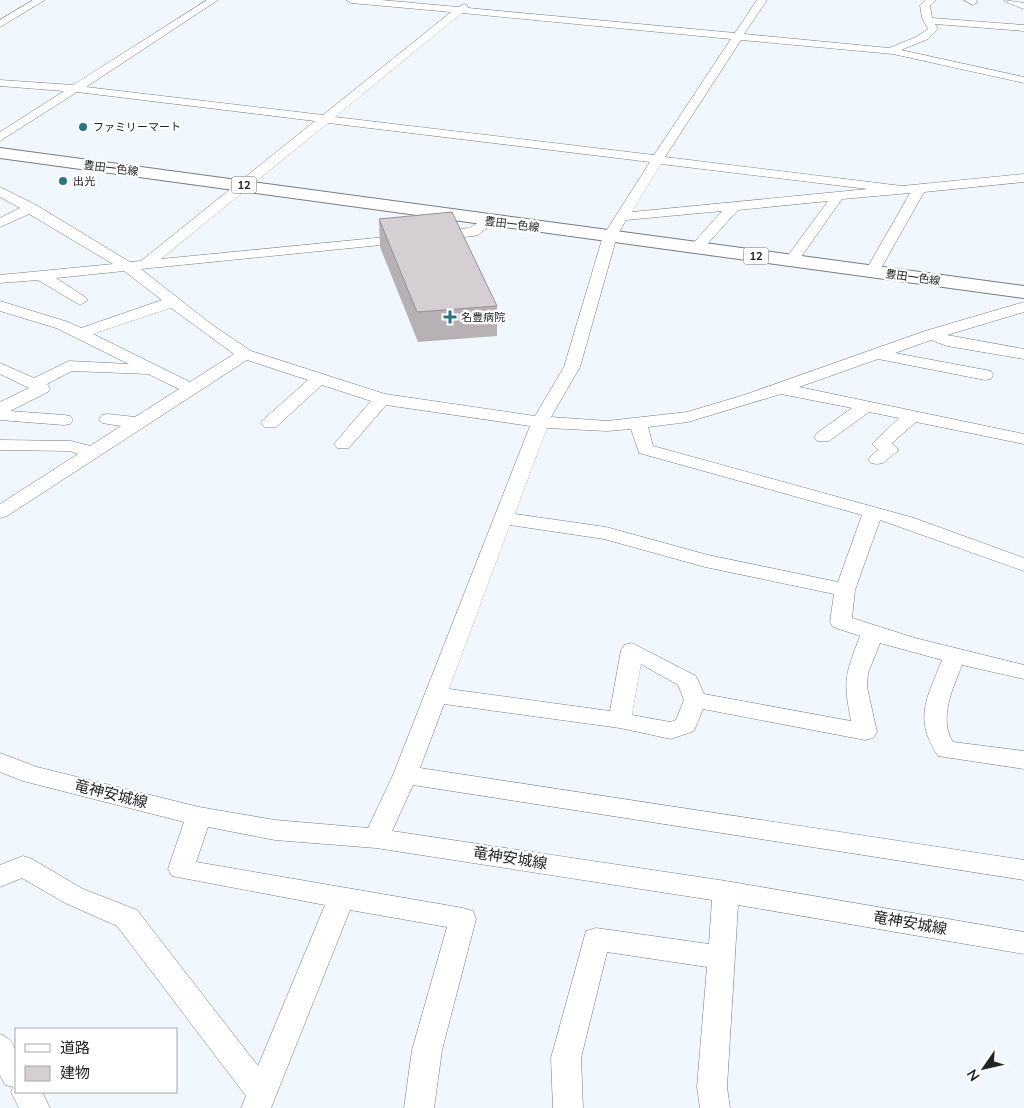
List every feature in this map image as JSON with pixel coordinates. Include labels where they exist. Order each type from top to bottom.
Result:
[{"type":"main road","name":"豊田一色線","points":[[0,153],[242,185],[488,221],[1024,292]]},
{"type":"street","points":[[0,24],[40,0]]},
{"type":"street","points":[[0,137],[78,89],[213,0]]},
{"type":"street","points":[[351,0],[893,51],[1024,80]]},
{"type":"street","points":[[147,263],[226,200],[323,118],[472,0]]},
{"type":"street","points":[[376,838],[406,775],[540,422],[572,367],[610,236],[688,109],[762,0]]},
{"type":"street","points":[[893,51],[899,46],[917,41],[934,29],[929,21],[925,5],[931,0]]},
{"type":"street","points":[[1008,0],[1024,6]]},
{"type":"street","points":[[929,21],[1023,27]]},
{"type":"street","points":[[0,83],[78,89],[899,189]]},
{"type":"street","points":[[620,217],[1024,178]]},
{"type":"street","points":[[872,272],[919,188]]},
{"type":"street","points":[[0,191],[127,266],[172,302],[245,354],[318,380],[382,399],[540,422],[607,426],[688,417],[750,399],[931,334],[1024,307]]},
{"type":"street","points":[[791,261],[839,195]]},
{"type":"street","points":[[696,248],[734,206]]},
{"type":"street","points":[[0,223],[31,208]]},
{"type":"street","points":[[0,279],[473,232],[488,221]]},
{"type":"street","points":[[41,275],[80,300]]},
{"type":"street","points":[[79,334],[172,302]]},
{"type":"street","points":[[0,306],[62,325],[192,389]]},
{"type":"street","points":[[931,334],[946,341],[1024,354]]},
{"type":"street","points":[[1,510],[245,354]]},
{"type":"street","points":[[876,354],[985,375]]},
{"type":"street","points":[[34,384],[69,366],[154,370]]},
{"type":"street","points":[[0,368],[42,388],[0,409]]},
{"type":"street","points":[[270,423],[318,380]]},
{"type":"street","points":[[778,388],[1024,439]]},
{"type":"street","points":[[343,444],[382,399]]},
{"type":"street","points":[[823,437],[866,406]]},
{"type":"street","points":[[0,415],[64,420]]},
{"type":"street","points":[[877,459],[890,450],[881,444],[912,416]]},
{"type":"street","points":[[108,419],[137,423]]},
{"type":"street","points":[[638,423],[645,449],[908,522],[1024,565]]},
{"type":"street","points":[[0,445],[71,446],[93,452]]},
{"type":"street","points":[[873,512],[845,590],[841,622],[872,634],[1024,672]]},
{"type":"street","points":[[504,518],[606,533],[705,561],[845,590]]},
{"type":"street","points":[[696,700],[865,732],[856,687],[857,673],[872,634]]},
{"type":"street","points":[[437,695],[620,720],[671,732],[686,724],[696,700],[688,681],[632,650],[620,720]]},
{"type":"street","points":[[956,656],[935,708],[938,740],[946,750],[1024,760]]},
{"type":"street","name":"竜神安城線","points":[[0,762],[32,775],[198,816],[275,830],[376,838],[726,892],[1024,943]]},
{"type":"street","points":[[406,775],[1024,870]]},
{"type":"street","points":[[198,816],[182,869],[463,919],[427,1050],[419,1108]]},
{"type":"street","points":[[0,877],[23,866],[74,896],[127,918],[259,1100]]},
{"type":"street","points":[[715,1108],[712,1087],[726,892]]},
{"type":"street","points":[[259,1100],[342,897]]},
{"type":"street","points":[[568,1108],[566,1058],[596,939],[720,957]]},
{"type":"street","points":[[0,1046],[15,1073]]},
{"type":"street","points":[[27,1093],[35,1108]]},
{"type":"building","points":[[452,212],[497,306],[417,312],[379,219]]},
{"type":"place","name":"ファミリーマート","points":[[83,127]]},
{"type":"place","name":"出光","points":[[63,181]]},
{"type":"place","name":"名豊病院","points":[[450,317]]}]
